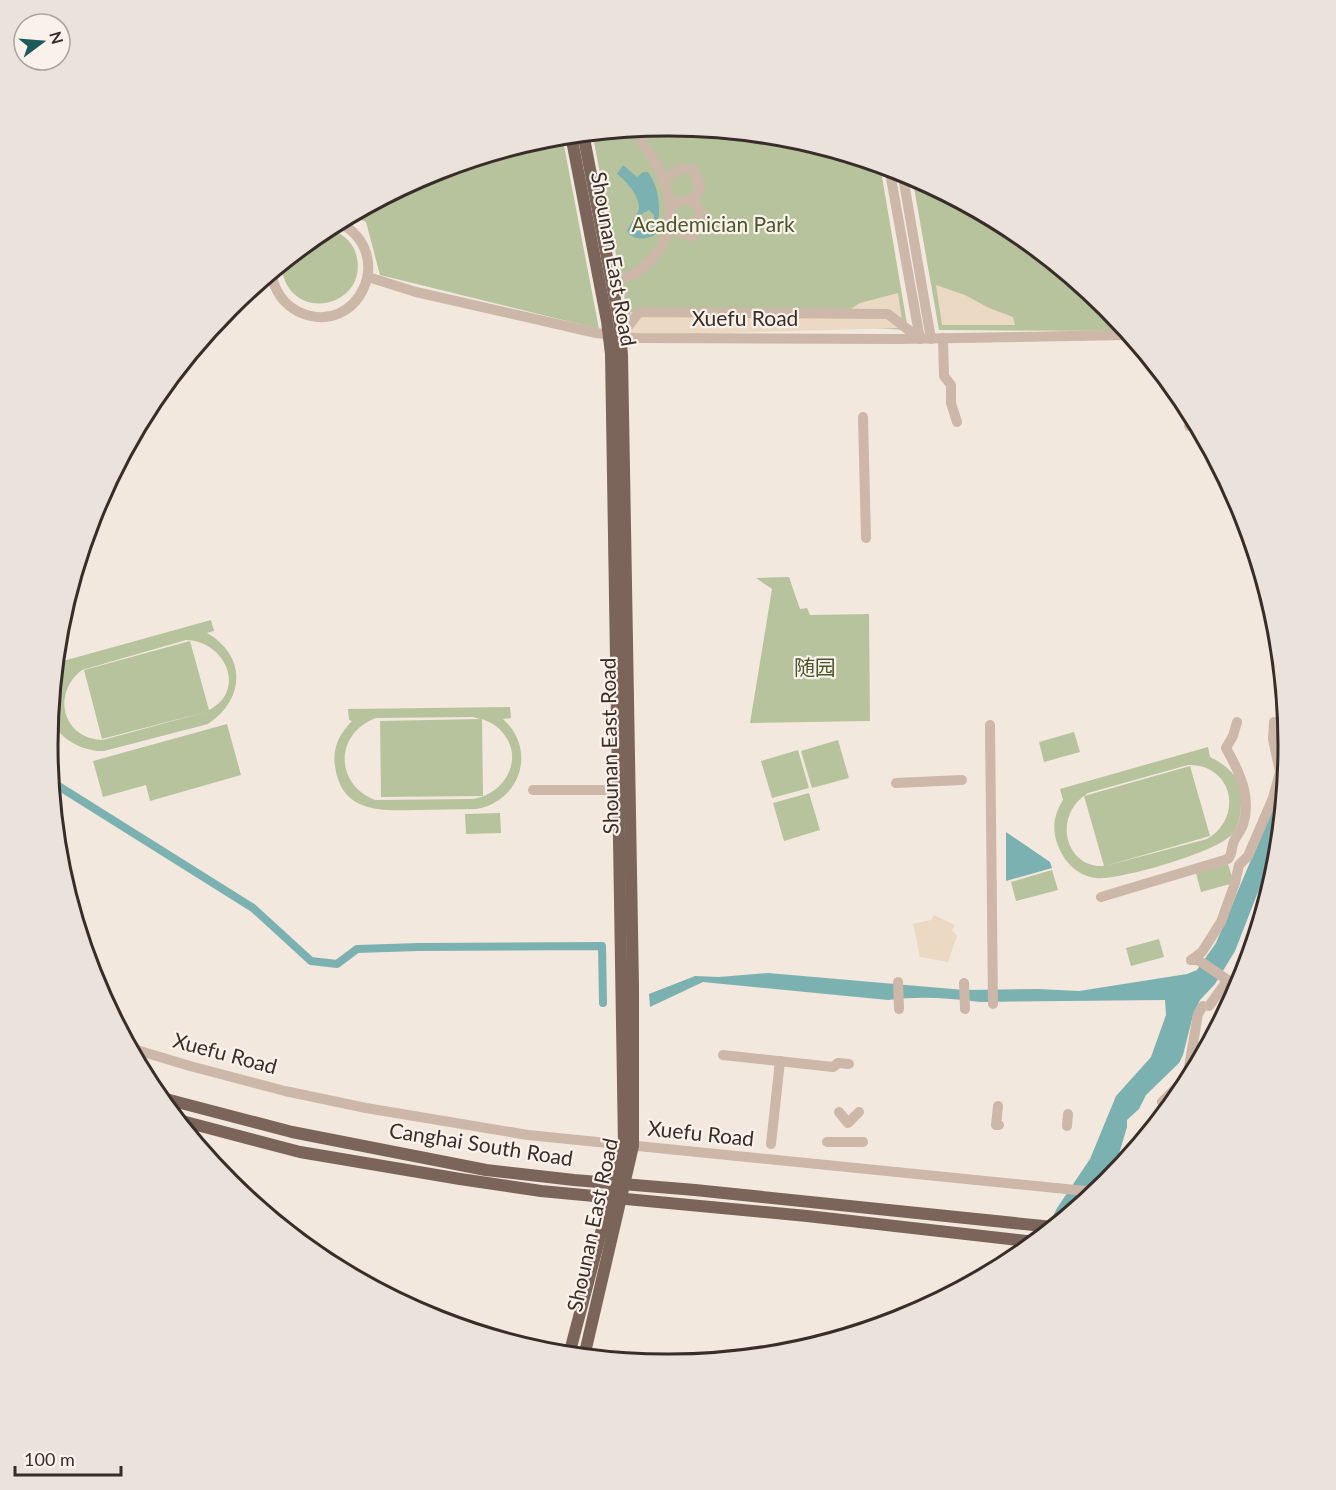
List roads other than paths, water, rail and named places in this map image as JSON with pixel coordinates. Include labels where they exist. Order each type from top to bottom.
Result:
[{"type":"main road","name":"Shounan East Road","points":[[584,142],[615,336],[612,366],[618,790],[629,1146]]},
{"type":"main road","name":"Shounan East Road","points":[[573,143],[615,336],[622,354],[628,667],[629,1146],[616,1198],[586,1349]]},
{"type":"main road","name":"Canghai South Road","points":[[173,1101],[292,1132],[486,1170],[1042,1226]]},
{"type":"main road","name":"Canghai South Road","points":[[190,1123],[300,1152],[460,1179],[616,1198],[807,1216],[1023,1241]]},
{"type":"main road","name":"Shounan East Road","points":[[572,1346],[616,1198]]},
{"type":"street","points":[[626,278],[639,272],[653,261],[663,243],[670,219],[668,192],[638,137]]},
{"type":"street","points":[[662,180],[680,169],[694,169],[700,188],[694,199]]},
{"type":"street","points":[[891,178],[925,339]]},
{"type":"street","points":[[904,183],[925,339]]},
{"type":"street","points":[[669,204],[694,199]]},
{"type":"street","points":[[668,227],[693,237],[700,213],[694,199]]},
{"type":"street","points":[[273,281],[280,297],[292,308],[307,315],[323,317],[338,313],[352,305],[363,292],[368,277],[369,258],[362,241],[347,227]]},
{"type":"street","name":"Xuefu Road","points":[[368,277],[416,292],[615,336],[634,338],[943,339],[1119,335]]},
{"type":"street","points":[[615,336],[639,312],[651,312],[888,315],[925,339]]},
{"type":"street","points":[[943,339],[944,376],[951,385],[951,404],[957,422]]},
{"type":"street","points":[[863,417],[866,538]]},
{"type":"street","points":[[1101,897],[1228,859],[1233,842],[1243,826],[1246,799],[1238,770],[1226,748],[1237,722]]},
{"type":"street","points":[[1274,722],[1272,739],[1277,761]]},
{"type":"street","points":[[990,725],[993,1004]]},
{"type":"street","points":[[896,783],[962,780]]},
{"type":"street","points":[[1229,982],[1198,960],[1191,960],[1202,952],[1221,922],[1239,865],[1248,856],[1276,788]]},
{"type":"street","points":[[533,790],[618,790]]},
{"type":"street","points":[[1190,1060],[1198,1014],[1225,979]]},
{"type":"street","points":[[898,982],[899,1006]]},
{"type":"street","points":[[964,983],[965,1006]]},
{"type":"street","name":"Xuefu Road","points":[[141,1051],[274,1088],[366,1108],[537,1137],[930,1171],[1083,1191]]},
{"type":"street","points":[[723,1055],[833,1066],[838,1063],[849,1064]]},
{"type":"street","points":[[771,1143],[780,1061]]},
{"type":"street","points":[[999,1106],[996,1125],[999,1125]]},
{"type":"street","points":[[839,1112],[848,1123],[848,1141]]},
{"type":"street","points":[[848,1123],[859,1112]]},
{"type":"street","points":[[1067,1126],[1068,1114]]},
{"type":"street","points":[[827,1142],[863,1142]]},
{"type":"water","points":[[623,165],[637,177],[643,172],[648,172],[658,194],[659,218],[656,234],[640,238],[633,237],[627,231],[639,209],[639,204],[632,189],[617,174]],"holes":[[[649,210],[654,215],[654,225],[651,229],[644,230],[639,227],[640,215]]]},
{"type":"water","points":[[1274,805],[1262,882],[1235,951],[1215,984],[1200,1000],[1193,1015],[1179,1063],[1146,1095],[1139,1109],[1127,1120],[1118,1155],[1052,1218],[1090,1159],[1116,1096],[1151,1057],[1166,1015],[1165,1000],[980,1002],[923,998],[888,1000],[703,982],[650,1007],[649,994],[695,976],[719,977],[768,973],[964,990],[1079,991],[1187,974],[1197,970],[1216,943]]},
{"type":"water","points":[[1006,832],[1050,862],[1052,868],[1006,881]]},
{"type":"waterway","points":[[60,787],[253,908],[311,961],[337,964],[357,949],[602,946],[603,1003]]},
{"type":"park label","name":"Academician Park","points":[[713,225]]},
{"type":"park label","name":"随园","points":[[815,668]]}]
